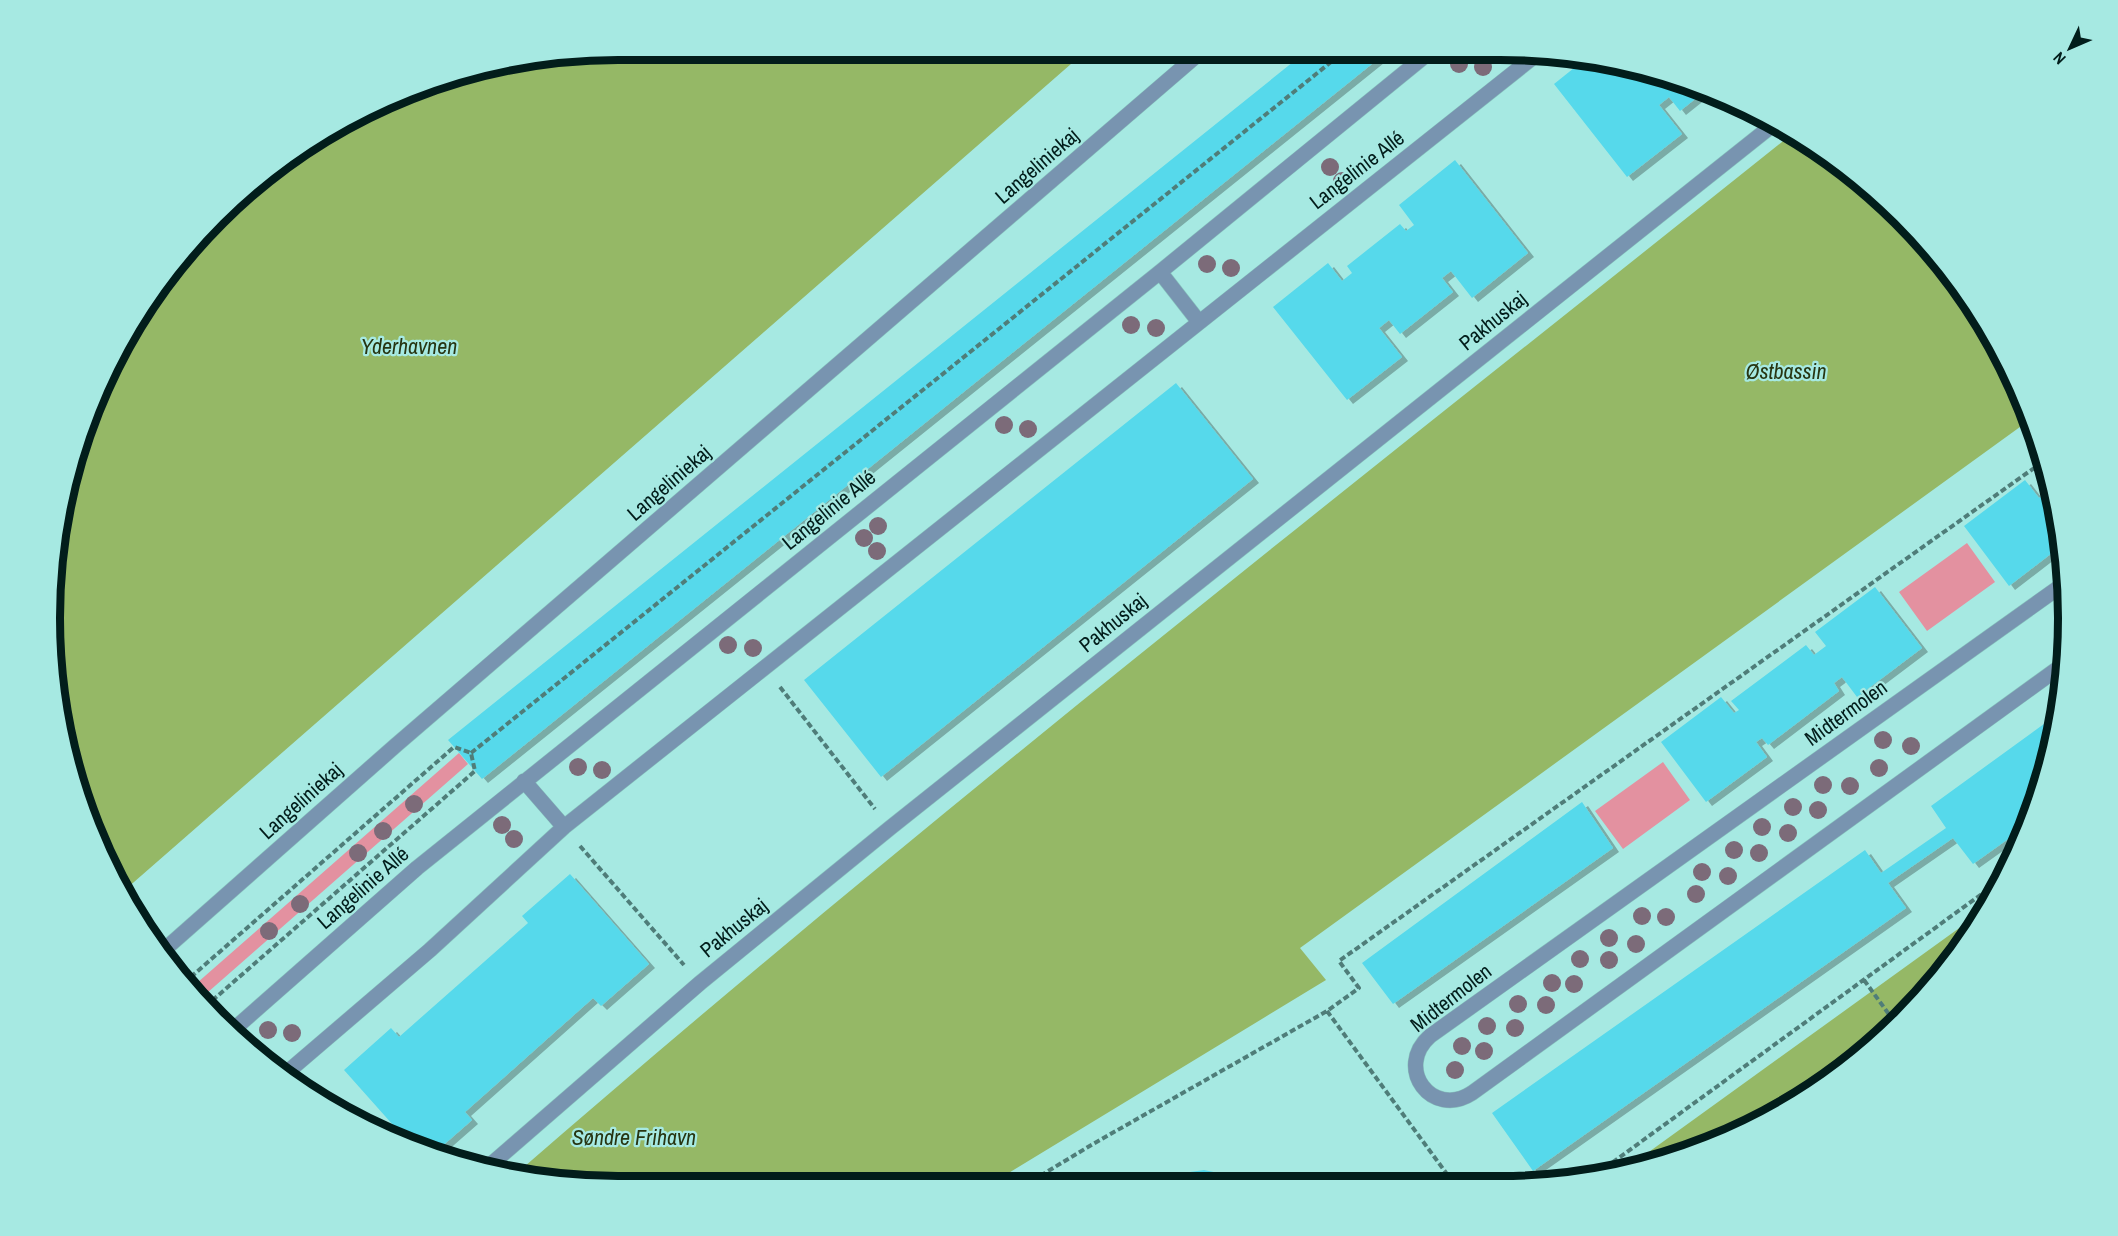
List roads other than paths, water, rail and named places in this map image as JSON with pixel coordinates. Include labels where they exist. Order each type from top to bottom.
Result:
[{"type":"street","name":"Langeliniekaj","points":[[167,947],[413,730],[1191,60]]},
{"type":"street","name":"Langelinie Allé","points":[[237,1026],[417,868],[1160,272],[1420,60]]},
{"type":"street","name":"Langelinie Allé","points":[[290,1070],[430,950],[564,827],[1529,61]]},
{"type":"street","name":"Pakhuskaj","points":[[494,1162],[700,983],[890,828],[1768,129]]},
{"type":"street","points":[[1160,272],[1199,322]]},
{"type":"street","name":"Midtermolen","points":[[2055,670],[1472,1093],[1458,1100],[1446,1101],[1436,1097],[1422,1086],[1415,1068],[1416,1059],[1423,1042],[1430,1035],[2057,589]]},
{"type":"street","points":[[524,781],[564,827]]},
{"type":"water","name":"Yderhavnen","points":[[618,60],[1076,60],[129,886],[102,832],[90,797],[79,762],[65,691],[61,654],[61,582],[71,509],[79,474],[102,404],[135,339],[175,278],[223,223],[250,198],[308,154],[371,118],[404,102],[439,90],[509,71],[582,61]]},
{"type":"water","name":"Østbassin","points":[[1786,139],[1840,175],[1868,198],[1920,250],[1943,278],[1983,339],[2016,404],[2023,425],[1300,948],[1326,980],[1004,1176],[618,1176],[582,1175],[524,1167],[831,907],[1310,518]]},
{"type":"water","points":[[1968,922],[1920,986],[1895,1013],[1840,1061],[1779,1101],[1747,1118],[1714,1134],[1641,1158]]},
{"type":"water label","name":"Søndre Frihavn","points":[[634,1137]]}]
